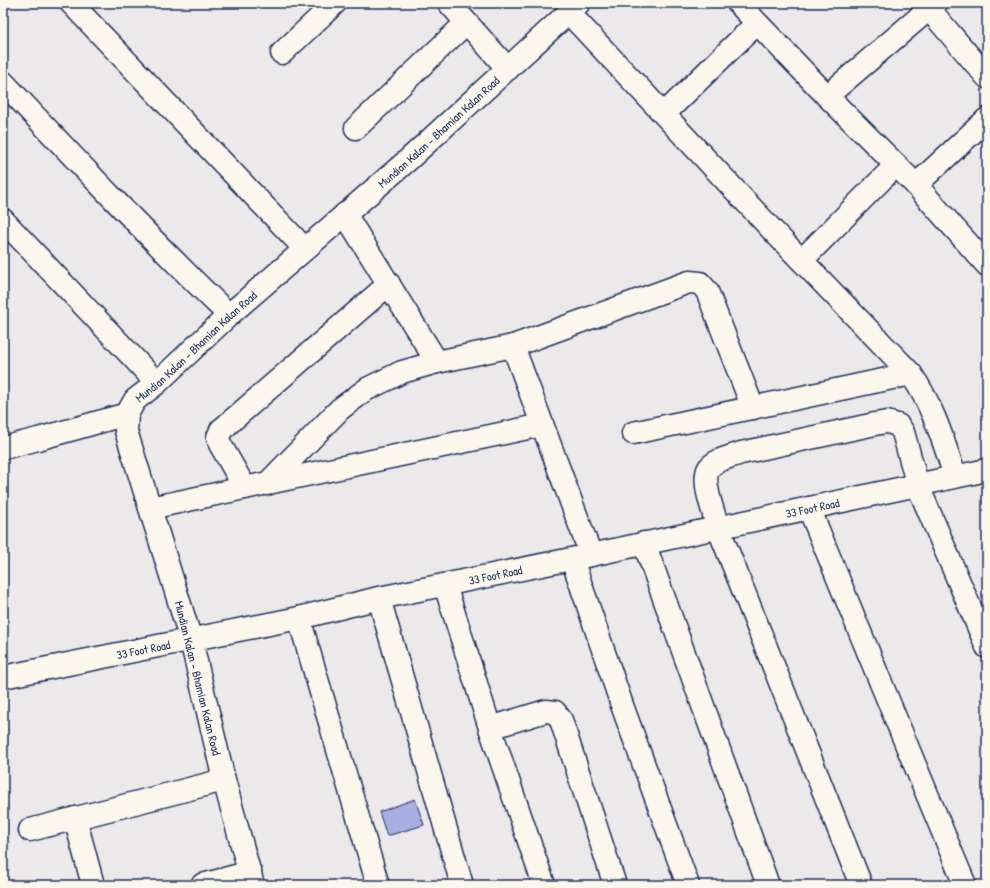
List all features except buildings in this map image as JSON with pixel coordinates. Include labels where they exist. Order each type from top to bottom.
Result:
[{"type":"street","points":[[70,3],[305,248]]},
{"type":"street","points":[[282,53],[335,3]]},
{"type":"street","points":[[449,3],[508,69]]},
{"type":"street","points":[[738,3],[756,24],[916,185],[987,265]]},
{"type":"street","points":[[827,96],[933,6],[987,77]]},
{"type":"street","points":[[574,8],[664,114],[911,374],[923,391],[934,414],[955,476]]},
{"type":"street","name":"Mundian Kalan - Bhamian Kalan Road","points":[[251,879],[224,780],[191,640],[126,431],[127,414],[135,400],[157,383],[229,315],[305,248],[408,160],[574,8]]},
{"type":"street","points":[[356,128],[466,23]]},
{"type":"street","points":[[664,114],[756,24]]},
{"type":"street","points":[[3,82],[121,208],[229,315]]},
{"type":"street","points":[[916,185],[987,119]]},
{"type":"street","points":[[802,260],[896,165]]},
{"type":"street","points":[[345,214],[437,362]]},
{"type":"street","points":[[3,220],[157,383]]},
{"type":"street","points":[[267,484],[340,409],[367,389],[402,372],[437,362],[513,346],[689,282],[700,283],[707,291],[753,408]]},
{"type":"street","points":[[245,488],[220,444],[218,437],[221,430],[389,284]]},
{"type":"street","points":[[513,346],[542,425],[582,557],[623,708],[688,885]]},
{"type":"street","points":[[633,433],[911,374]]},
{"type":"street","points":[[3,448],[127,414]]},
{"type":"street","points":[[861,885],[718,527],[706,481],[709,469],[720,461],[741,453],[875,424],[887,422],[898,425],[903,432],[918,486],[987,647]]},
{"type":"street","points":[[150,508],[542,425]]},
{"type":"street","name":"33 Foot Road","points":[[3,677],[299,618],[379,598],[582,557],[987,470]]},
{"type":"street","points":[[809,508],[896,722],[965,885]]},
{"type":"street","points":[[644,543],[768,885]]},
{"type":"street","points":[[445,585],[490,728],[544,885]]},
{"type":"street","points":[[379,598],[462,885]]},
{"type":"street","points":[[299,618],[378,885]]},
{"type":"street","points":[[490,728],[546,711],[555,712],[561,720],[615,885]]},
{"type":"street","points":[[30,830],[224,780]]},
{"type":"street","points":[[75,818],[93,885]]},
{"type":"street","points":[[202,885],[251,879]]}]
